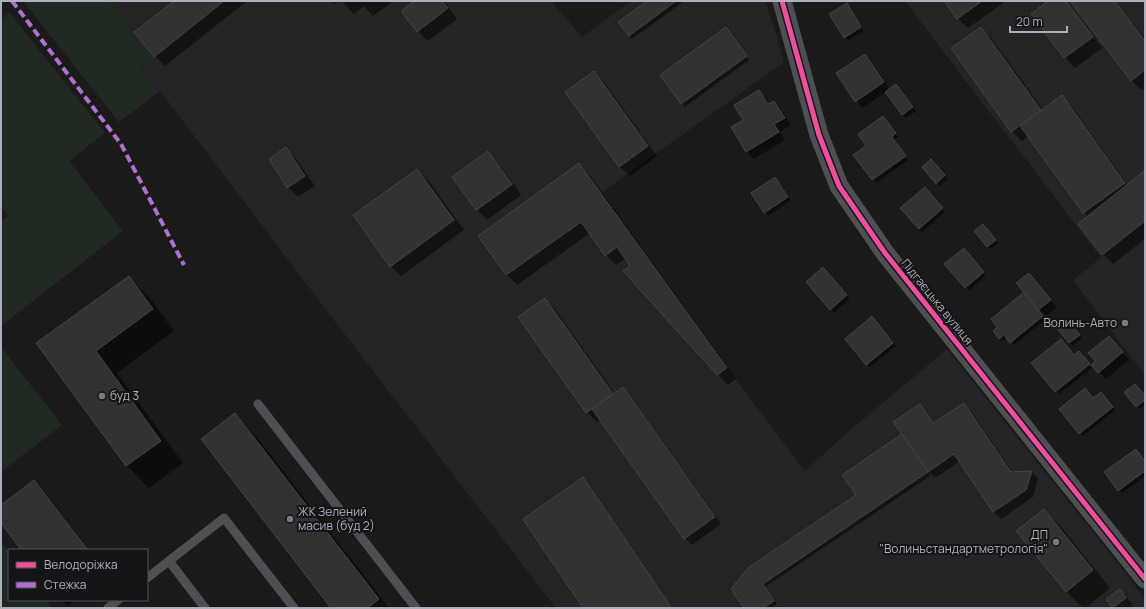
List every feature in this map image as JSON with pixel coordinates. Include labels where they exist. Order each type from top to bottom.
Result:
[{"type":"street","name":"Підгаєцька вулиця","points":[[782,1],[819,135],[839,186],[885,253],[1145,579]]},
{"type":"lane","points":[[258,404],[416,608]]},
{"type":"lane","points":[[148,577],[224,518],[294,608]]},
{"type":"lane","points":[[169,561],[205,608]]},
{"type":"lane","points":[[108,608],[117,601]]},
{"type":"shaded area","points":[[23,1],[110,1],[154,57],[140,68],[160,91],[119,122]]},
{"type":"shaded area","points":[[110,1],[551,1],[582,37],[631,1],[766,1],[784,62],[601,193],[727,368],[805,471],[849,431],[947,349],[1132,581],[1145,600],[1145,608],[556,608],[343,332],[160,91],[140,68],[154,56]]},
{"type":"shaded area","points":[[905,1],[1145,1],[1145,375],[1073,280],[1101,258]]},
{"type":"shaded area","points":[[9,12],[105,133],[69,161],[123,231],[1,326],[1,221],[8,216],[1,206],[1,19]]},
{"type":"shaded area","points":[[1,347],[62,425],[1,472]]},
{"type":"shaded area","points":[[1,542],[8,551],[8,601],[47,601],[52,608],[1,608]]},
{"type":"building","points":[[174,1],[224,1],[154,57],[134,32]]},
{"type":"building","points":[[414,1],[442,1],[448,8],[417,32],[401,11]]},
{"type":"building","points":[[647,1],[676,1],[629,36],[618,22]]},
{"type":"building","points":[[944,1],[982,1],[957,19]]},
{"type":"building","points":[[1048,1],[1066,1],[1093,37],[1064,58],[1031,14]]},
{"type":"building","points":[[1070,1],[1115,1],[1145,41],[1145,70],[1131,81]]},
{"type":"building","points":[[847,3],[861,27],[844,38],[829,14]]},
{"type":"building","points":[[726,27],[747,56],[681,104],[660,75]]},
{"type":"building","points":[[981,27],[1041,110],[1011,132],[951,48]]},
{"type":"building","points":[[865,54],[884,82],[855,102],[836,73]]},
{"type":"building","points":[[594,71],[648,146],[619,167],[565,92]]},
{"type":"building","points":[[896,84],[913,107],[902,115],[885,92]]},
{"type":"building","points":[[759,90],[768,104],[774,101],[785,118],[774,124],[779,132],[746,152],[731,127],[743,120],[734,105]]},
{"type":"building","points":[[1062,95],[1125,183],[1083,213],[1020,126]]},
{"type":"building","points":[[883,116],[896,133],[892,137],[906,156],[872,180],[853,155],[866,146],[858,134]]},
{"type":"building","points":[[286,147],[305,176],[287,188],[269,159]]},
{"type":"building","points":[[488,151],[512,184],[476,210],[452,177]]},
{"type":"building","points":[[931,159],[945,175],[936,184],[922,167]]},
{"type":"building","points":[[579,163],[727,368],[717,375],[623,271],[630,266],[617,247],[605,256],[581,222],[506,275],[478,236]]},
{"type":"building","points":[[417,169],[454,220],[390,267],[353,215]]},
{"type":"building","points":[[1145,170],[1145,221],[1102,255],[1078,224]]},
{"type":"building","points":[[775,177],[788,197],[764,213],[751,193]]},
{"type":"building","points":[[925,187],[943,208],[919,229],[900,208]]},
{"type":"building","points":[[983,224],[996,240],[987,247],[974,231]]},
{"type":"building","points":[[964,248],[984,272],[965,288],[944,264]]},
{"type":"building","points":[[823,267],[847,295],[830,310],[806,282]]},
{"type":"building","points":[[1029,273],[1051,300],[1038,310],[1016,283]]},
{"type":"building","name":"буд 3","points":[[129,276],[153,309],[96,351],[161,441],[126,466],[36,343]]},
{"type":"building","points":[[1024,292],[1043,316],[1010,343],[1004,335],[999,339],[993,331],[997,327],[991,319]]},
{"type":"building","points":[[545,298],[613,394],[586,413],[518,317]]},
{"type":"building","points":[[872,316],[893,343],[866,365],[845,339]]},
{"type":"building","points":[[1067,318],[1080,335],[1069,343],[1056,327]]},
{"type":"building","points":[[1109,336],[1123,352],[1098,373],[1091,365],[1095,361],[1088,353]]},
{"type":"building","points":[[1061,339],[1074,355],[1079,351],[1090,364],[1055,392],[1031,363]]},
{"type":"building","points":[[1135,384],[1145,396],[1145,400],[1136,407],[1124,392]]},
{"type":"building","points":[[623,387],[715,517],[684,539],[592,409]]},
{"type":"building","points":[[1085,388],[1093,398],[1101,392],[1113,407],[1079,434],[1059,409]]},
{"type":"building","points":[[964,403],[1011,472],[1032,471],[1026,490],[993,512],[954,454],[928,472],[893,422],[920,404],[933,423]]},
{"type":"building","name":"ЖК Зелений масив (буд 2)","points":[[235,413],[379,599],[368,608],[331,608],[201,439]]},
{"type":"building","points":[[902,434],[928,472],[763,584],[774,601],[763,608],[744,608],[731,589],[749,567],[856,495],[842,475]]},
{"type":"building","points":[[1136,449],[1145,461],[1145,471],[1118,491],[1104,472]]},
{"type":"building","points":[[583,477],[671,607],[583,608],[523,519]]},
{"type":"building","points":[[34,480],[87,549],[20,549],[1,523],[1,505]]},
{"type":"building","points":[[1044,509],[1093,570],[1066,592],[1016,531]]},
{"type":"building","points":[[1120,589],[1126,598],[1112,608],[1106,599]]},
{"type":"marked path","points":[[12,1],[121,144],[184,265]]},
{"type":"cycle path","points":[[782,1],[819,135],[839,186],[885,253],[1145,579]]},
{"type":"place","name":"Волинь-Авто","points":[[1125,323]]},
{"type":"place","name":"буд 3","points":[[102,396]]},
{"type":"place","name":"ЖК Зелений масив (буд 2)","points":[[290,519]]},
{"type":"place","name":"ДП \"Волиньстандартметрологія\"","points":[[1056,542]]}]
